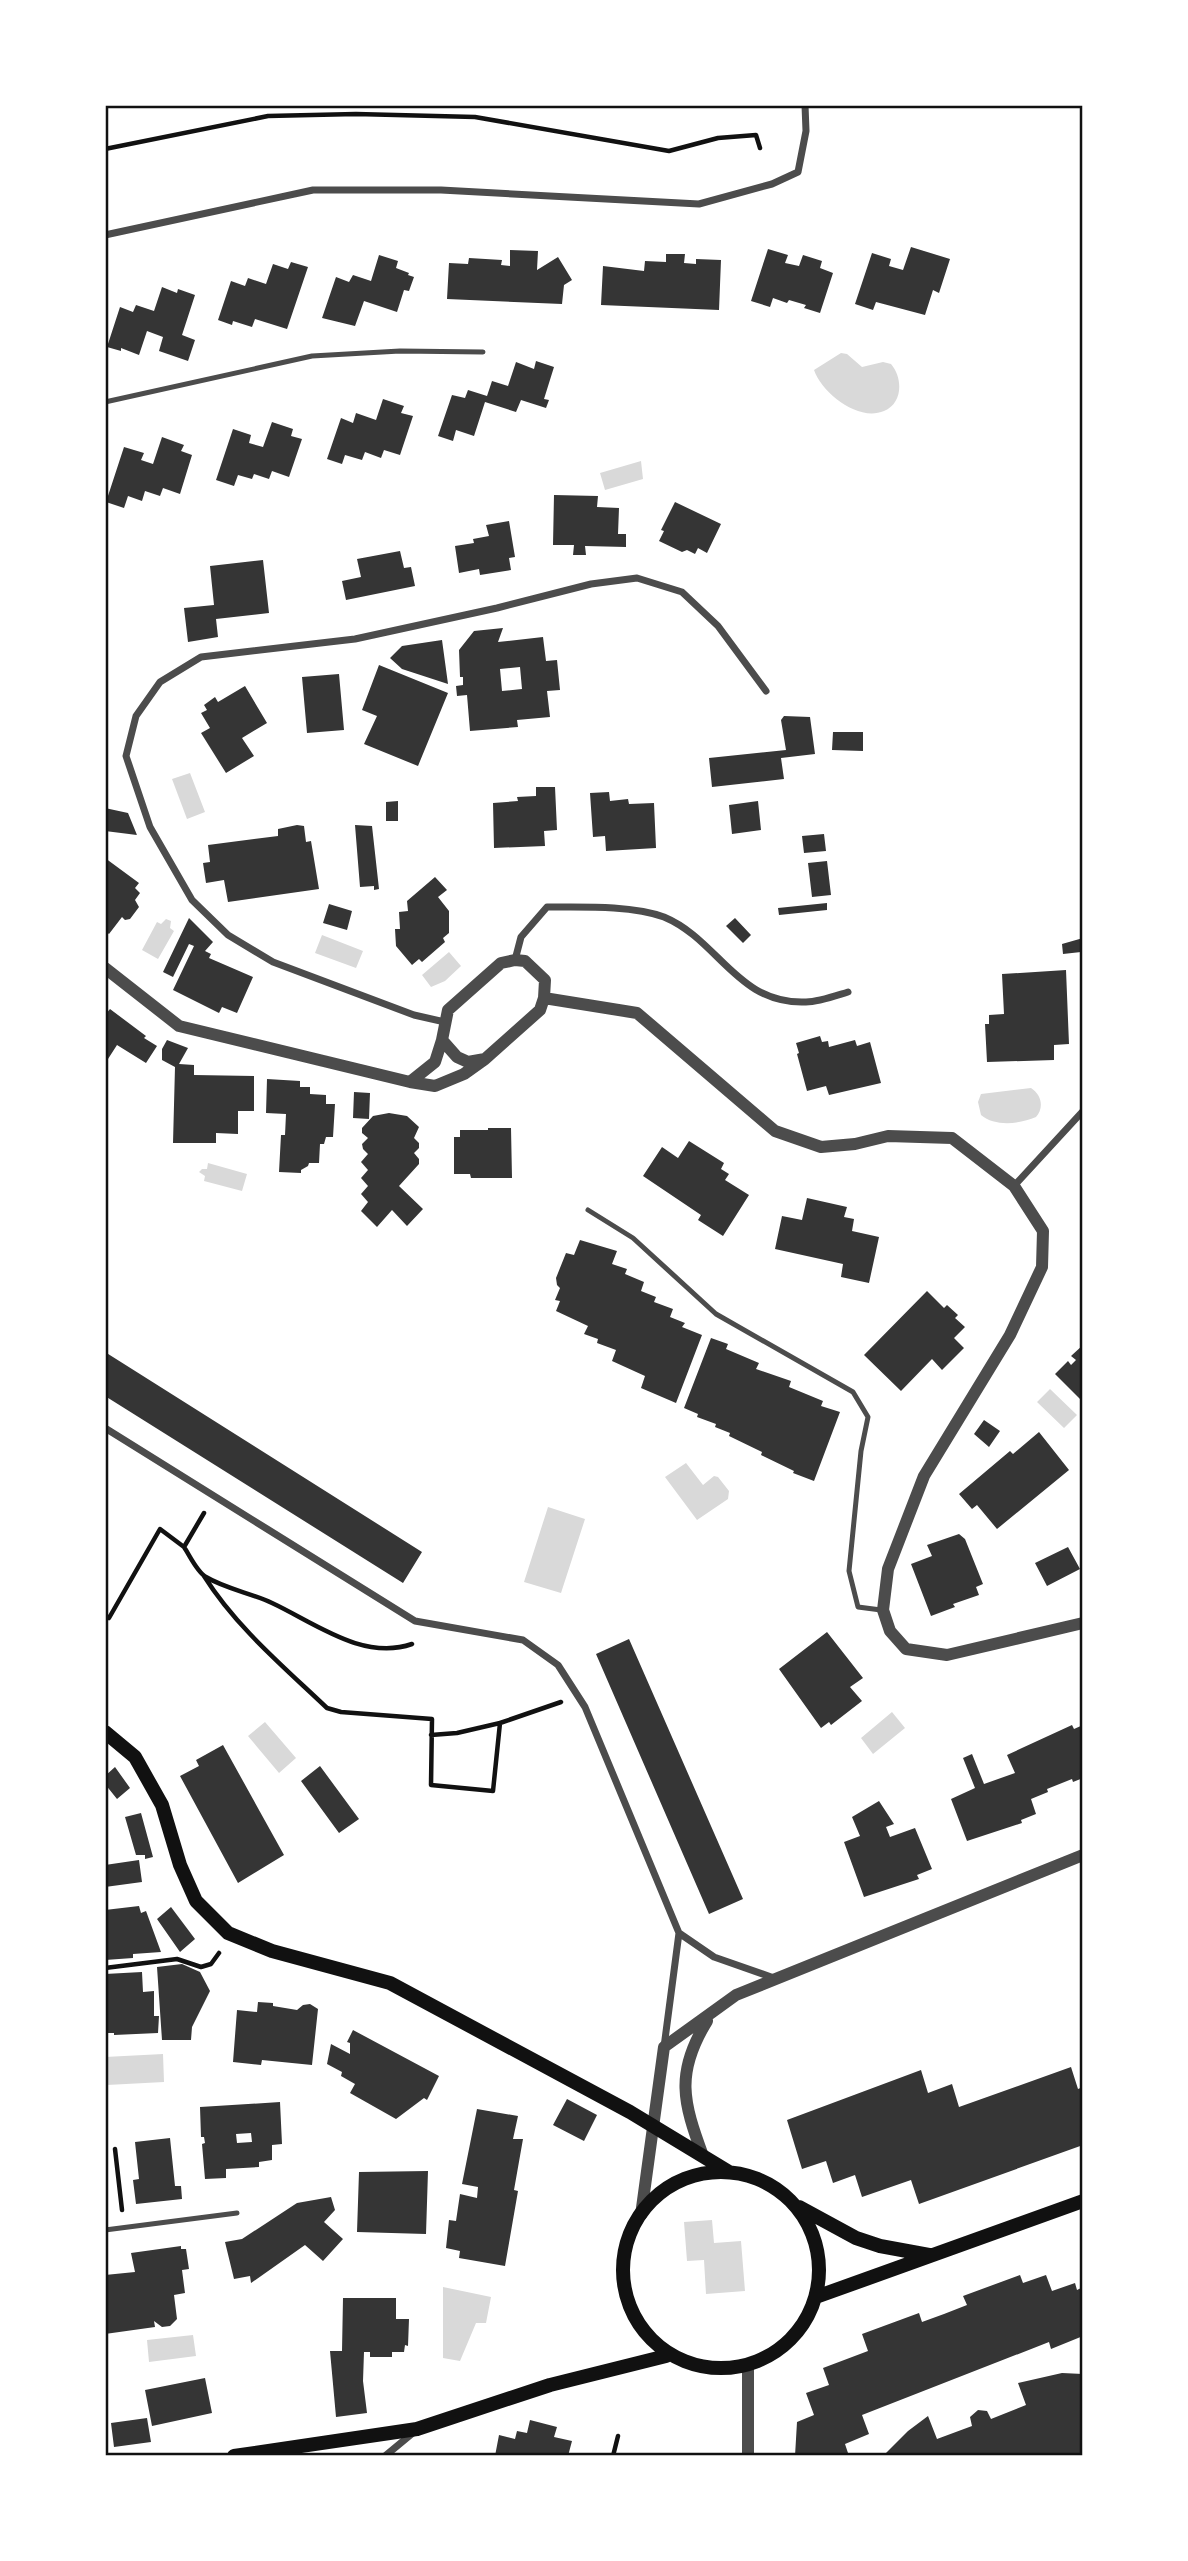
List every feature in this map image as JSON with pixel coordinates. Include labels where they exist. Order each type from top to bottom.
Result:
[{"type":"main road","points":[[105,1732],[135,1757],[162,1805],[180,1865],[196,1901],[228,1933],[272,1951],[390,1983],[654,2126],[729,2172]]},
{"type":"main road","points":[[234,2456],[417,2429],[550,2385],[666,2356],[711,2368],[741,2367],[769,2356],[789,2341],[805,2321],[816,2297],[819,2272],[815,2242],[803,2216],[783,2193],[758,2179],[729,2172],[699,2174],[671,2185],[647,2205],[631,2231],[623,2261],[625,2292],[636,2320],[666,2356]]},
{"type":"main road","points":[[816,2297],[1083,2201]]},
{"type":"main road","points":[[791,2203],[856,2238],[880,2246],[931,2256]]},
{"type":"street","points":[[105,235],[313,190],[441,190],[699,204],[772,184],[798,172],[806,131],[805,105]]},
{"type":"street","points":[[444,1022],[414,1015],[273,962],[229,935],[192,900],[150,827],[126,756],[136,716],[159,682],[201,657],[355,639],[591,584],[637,578],[682,592],[718,626],[766,691]]},
{"type":"street","points":[[515,960],[521,937],[547,907],[605,907],[661,916],[684,928],[709,947],[735,977],[767,997],[806,1002],[848,992]]},
{"type":"street","points":[[105,968],[178,1026],[410,1082],[435,1086],[464,1074],[485,1059],[540,1010],[545,980],[525,961],[501,963],[448,1010],[443,1040],[435,1062],[410,1082]]},
{"type":"street","points":[[544,998],[637,1013],[775,1131],[821,1147],[855,1144],[888,1136],[952,1138],[1014,1186],[1043,1231],[1042,1267],[1010,1335],[924,1476],[888,1569],[883,1610],[890,1631],[906,1649],[947,1655],[1083,1623]]},
{"type":"street","points":[[443,1040],[457,1057],[468,1062],[485,1059]]},
{"type":"street","points":[[1014,1186],[1083,1111]]},
{"type":"street","points":[[105,1428],[415,1621],[523,1640],[558,1665],[585,1707],[679,1933],[641,2215]]},
{"type":"street","points":[[664,2047],[736,1994],[1083,1855]]},
{"type":"street","points":[[679,1933],[714,1957],[774,1978]]},
{"type":"street","points":[[703,2156],[690,2121],[685,2093],[685,2068],[693,2043],[710,2015]]},
{"type":"street","points":[[748,2364],[748,2456]]},
{"type":"street","points":[[385,2456],[417,2429]]},
{"type":"lane","points":[[105,402],[312,356],[400,351],[483,352]]},
{"type":"lane","points":[[588,1210],[633,1238],[716,1314],[853,1392],[868,1418],[861,1451],[849,1571],[858,1607],[883,1610]]},
{"type":"lane","points":[[105,2230],[237,2213]]},
{"type":"path","points":[[105,149],[268,116],[356,114],[475,117],[669,151],[718,138],[756,135],[761,148]]},
{"type":"path","points":[[184,1547],[205,1511]]},
{"type":"path","points":[[105,1615],[109,1618],[160,1528],[184,1547],[221,1603],[327,1708],[341,1712],[432,1719],[431,1785],[493,1791],[500,1723]]},
{"type":"path","points":[[204,1576],[270,1602],[322,1630],[361,1645],[392,1649],[412,1644]]},
{"type":"path","points":[[431,1735],[457,1733],[500,1723],[565,1701]]},
{"type":"path","points":[[105,1968],[177,1959],[201,1967],[216,1959]]},
{"type":"path","points":[[115,2149],[123,2220]]},
{"type":"path","points":[[613,2456],[618,2435]]},
{"type":"shaded area","points":[[841,353],[847,354],[862,367],[883,362],[891,364],[898,376],[899,390],[890,407],[874,413],[863,412],[842,403],[825,388],[814,370]]},
{"type":"shaded area","points":[[641,461],[643,479],[605,490],[600,473]]},
{"type":"shaded area","points":[[190,773],[205,812],[187,819],[172,779]]},
{"type":"shaded area","points":[[166,919],[171,921],[170,928],[174,931],[158,959],[142,950],[157,922],[161,924]]},
{"type":"shaded area","points":[[322,935],[363,951],[356,968],[315,953]]},
{"type":"shaded area","points":[[449,952],[461,966],[445,981],[431,987],[422,975]]},
{"type":"shaded area","points":[[1031,1088],[1038,1094],[1041,1102],[1036,1117],[1000,1123],[981,1115],[978,1102],[981,1094]]},
{"type":"shaded area","points":[[208,1163],[247,1174],[242,1191],[204,1181],[205,1176],[199,1172],[207,1169]]},
{"type":"shaded area","points":[[1050,1389],[1077,1415],[1064,1428],[1037,1402]]},
{"type":"shaded area","points":[[686,1463],[703,1485],[714,1476],[718,1477],[729,1491],[728,1499],[697,1520],[665,1477]]},
{"type":"shaded area","points":[[548,1507],[585,1519],[561,1593],[524,1582]]},
{"type":"shaded area","points":[[892,1712],[905,1728],[873,1754],[861,1738]]},
{"type":"shaded area","points":[[265,1722],[296,1758],[279,1773],[248,1736]]},
{"type":"shaded area","points":[[163,2054],[164,2082],[107,2085],[105,2057]]},
{"type":"shaded area","points":[[712,2220],[714,2243],[741,2241],[745,2291],[706,2294],[704,2260],[687,2261],[684,2222]]},
{"type":"shaded area","points":[[443,2287],[491,2297],[486,2323],[476,2323],[460,2361],[443,2358]]},
{"type":"shaded area","points":[[193,2335],[196,2356],[149,2362],[147,2340]]},
{"type":"building","points":[[911,247],[950,259],[939,293],[933,290],[925,315],[876,302],[873,310],[855,304],[872,253],[891,259],[889,266],[903,270]]},
{"type":"building","points":[[768,249],[788,255],[785,263],[799,266],[803,255],[822,261],[820,268],[833,273],[820,313],[789,300],[787,303],[773,298],[770,307],[751,301]]},
{"type":"building","points":[[510,250],[538,251],[537,270],[558,257],[572,280],[564,285],[562,304],[447,299],[449,263],[468,264],[469,258],[502,260],[501,265],[510,266]]},
{"type":"building","points":[[666,254],[685,254],[684,263],[696,264],[696,259],[721,260],[719,310],[601,305],[603,266],[644,271],[645,261],[666,262]]},
{"type":"building","points":[[379,255],[398,261],[396,268],[414,277],[409,291],[404,290],[397,312],[364,301],[355,326],[322,318],[336,277],[349,282],[353,275],[371,281]]},
{"type":"building","points":[[291,262],[308,267],[287,329],[255,319],[252,327],[218,320],[231,281],[245,286],[248,278],[266,284],[273,264],[288,269]]},
{"type":"building","points":[[162,287],[177,293],[178,289],[195,295],[182,335],[195,340],[188,361],[159,351],[163,337],[147,331],[139,355],[121,348],[121,351],[107,347],[120,307],[133,312],[136,305],[154,311]]},
{"type":"building","points":[[536,361],[554,367],[544,399],[549,400],[546,408],[521,400],[516,412],[485,402],[474,436],[456,430],[453,441],[438,436],[452,395],[465,398],[468,390],[487,396],[492,381],[508,386],[516,362],[534,369]]},
{"type":"building","points":[[383,399],[404,406],[401,413],[413,416],[400,455],[384,450],[381,458],[365,452],[362,460],[345,455],[342,464],[327,459],[341,418],[353,423],[356,413],[376,420]]},
{"type":"building","points":[[272,422],[293,429],[291,436],[302,439],[289,477],[272,471],[269,479],[254,474],[252,479],[238,475],[234,486],[216,480],[233,429],[251,435],[249,443],[263,447]]},
{"type":"building","points":[[162,437],[184,445],[181,451],[192,455],[180,494],[163,488],[160,496],[145,491],[142,501],[128,496],[124,508],[106,502],[124,447],[144,453],[141,460],[153,464]]},
{"type":"building","points":[[554,495],[598,496],[597,507],[619,508],[618,534],[626,534],[626,547],[585,546],[586,555],[573,555],[574,545],[553,545]]},
{"type":"building","points":[[675,502],[721,524],[707,553],[698,548],[695,554],[687,550],[682,552],[659,541],[664,531],[661,530]]},
{"type":"building","points":[[509,521],[515,557],[509,558],[511,570],[480,575],[479,569],[459,573],[455,546],[474,543],[473,539],[489,536],[486,525]]},
{"type":"building","points":[[400,551],[404,568],[411,567],[415,586],[346,600],[342,581],[361,577],[357,559]]},
{"type":"building","points":[[263,560],[269,613],[216,619],[218,637],[188,642],[184,608],[214,605],[210,566]]},
{"type":"building","points":[[503,628],[498,642],[543,637],[546,661],[557,660],[560,690],[547,691],[550,717],[517,720],[518,727],[470,731],[467,695],[457,696],[456,686],[463,685],[459,650],[474,631]],"holes":[[[520,667],[522,689],[502,691],[500,669]]]},
{"type":"building","points":[[442,640],[448,684],[402,669],[390,658],[402,646]]},
{"type":"building","points":[[379,665],[448,693],[418,766],[364,744],[377,716],[362,710]]},
{"type":"building","points":[[339,674],[344,730],[307,733],[302,677]]},
{"type":"building","points":[[245,686],[267,723],[242,738],[254,756],[226,773],[201,733],[210,728],[201,713],[207,710],[204,705],[215,697],[218,702]]},
{"type":"building","points":[[784,716],[810,717],[815,754],[781,758],[784,779],[712,787],[709,758],[786,750],[781,720]]},
{"type":"building","points":[[833,732],[863,732],[863,751],[832,750]]},
{"type":"building","points":[[536,787],[555,787],[557,830],[544,831],[545,846],[494,848],[493,803],[536,796]]},
{"type":"building","points":[[609,792],[610,801],[628,799],[629,804],[654,803],[656,848],[606,851],[605,836],[593,837],[590,793]]},
{"type":"building","points":[[398,801],[398,821],[386,821],[386,802]]},
{"type":"building","points":[[758,801],[761,830],[732,834],[729,805]]},
{"type":"building","points":[[105,808],[128,813],[137,835],[105,831]]},
{"type":"building","points":[[355,825],[372,826],[379,889],[374,890],[374,886],[360,887]]},
{"type":"building","points":[[304,826],[306,842],[311,841],[319,889],[228,902],[224,880],[206,883],[203,863],[210,862],[208,845],[278,836],[278,829]]},
{"type":"building","points":[[824,834],[826,851],[804,853],[802,836]]},
{"type":"building","points":[[105,858],[139,883],[135,888],[140,893],[135,900],[139,907],[130,919],[125,920],[122,917],[109,934],[105,931]]},
{"type":"building","points":[[827,861],[831,895],[812,897],[808,863]]},
{"type":"building","points":[[435,877],[447,890],[438,897],[449,911],[449,933],[443,938],[445,942],[422,962],[419,959],[412,965],[396,946],[395,929],[400,929],[399,912],[408,911],[407,901]]},
{"type":"building","points":[[827,903],[827,910],[779,915],[778,908]]},
{"type":"building","points":[[329,904],[352,911],[347,930],[323,923]]},
{"type":"building","points":[[189,918],[213,942],[205,951],[211,954],[209,958],[253,977],[237,1013],[222,1007],[219,1013],[173,990],[194,946],[189,944],[173,977],[163,972]]},
{"type":"building","points":[[735,918],[751,935],[743,943],[726,926]]},
{"type":"building","points":[[1083,938],[1083,957],[1081,952],[1063,954],[1062,944]]},
{"type":"building","points":[[1066,970],[1069,1044],[1054,1045],[1054,1060],[987,1062],[985,1024],[989,1024],[989,1015],[1004,1014],[1002,974]]},
{"type":"building","points":[[110,1009],[157,1046],[146,1063],[117,1045],[108,1059],[105,1057],[105,1015]]},
{"type":"building","points":[[820,1036],[822,1042],[828,1041],[829,1047],[855,1040],[857,1046],[870,1042],[881,1083],[829,1095],[826,1086],[807,1091],[796,1043]]},
{"type":"building","points":[[167,1040],[188,1048],[179,1064],[194,1065],[194,1075],[254,1076],[254,1111],[238,1111],[238,1134],[216,1133],[216,1143],[173,1143],[175,1067],[162,1060],[162,1049]]},
{"type":"building","points":[[267,1079],[300,1081],[300,1087],[310,1087],[310,1094],[326,1095],[326,1104],[335,1104],[333,1137],[326,1137],[324,1144],[320,1144],[319,1163],[309,1163],[301,1173],[279,1172],[281,1135],[285,1135],[286,1114],[266,1113]]},
{"type":"building","points":[[354,1092],[370,1093],[369,1119],[353,1118]]},
{"type":"building","points":[[389,1113],[407,1116],[419,1127],[414,1138],[419,1143],[419,1148],[414,1153],[419,1164],[399,1186],[423,1209],[407,1226],[392,1210],[377,1227],[361,1211],[368,1202],[361,1194],[368,1186],[361,1178],[368,1170],[361,1162],[368,1154],[363,1149],[362,1144],[368,1138],[362,1133],[362,1128],[373,1116]]},
{"type":"building","points":[[511,1128],[512,1178],[471,1178],[470,1174],[454,1174],[454,1137],[460,1137],[460,1130]]},
{"type":"building","points":[[689,1141],[724,1163],[721,1169],[729,1174],[725,1180],[749,1195],[723,1236],[698,1220],[701,1215],[643,1176],[662,1147],[678,1158]]},
{"type":"building","points":[[807,1198],[847,1207],[844,1217],[854,1219],[852,1231],[879,1237],[869,1283],[841,1277],[843,1264],[775,1249],[782,1216],[802,1220]]},
{"type":"building","points":[[580,1240],[617,1251],[612,1264],[627,1269],[625,1274],[644,1282],[641,1291],[656,1297],[654,1302],[673,1309],[670,1317],[685,1323],[682,1327],[702,1335],[676,1403],[641,1388],[645,1376],[612,1361],[616,1350],[597,1343],[598,1339],[584,1334],[588,1326],[556,1311],[560,1301],[555,1300],[560,1288],[556,1278],[566,1253],[574,1255]]},
{"type":"building","points":[[927,1291],[944,1308],[947,1305],[958,1315],[955,1318],[965,1327],[954,1338],[964,1348],[942,1370],[932,1359],[901,1391],[864,1355]]},
{"type":"building","points":[[711,1338],[728,1344],[726,1349],[759,1363],[756,1369],[791,1381],[789,1387],[823,1401],[821,1406],[840,1412],[814,1481],[793,1473],[794,1471],[761,1455],[762,1452],[729,1436],[730,1433],[715,1427],[716,1424],[697,1417],[698,1414],[684,1408]]},
{"type":"building","points":[[1083,1345],[1083,1402],[1055,1374],[1068,1361],[1071,1365],[1076,1360],[1071,1356]]},
{"type":"building","points":[[105,1352],[422,1552],[403,1583],[105,1396]]},
{"type":"building","points":[[984,1420],[1000,1431],[989,1447],[974,1434]]},
{"type":"building","points":[[1039,1432],[1069,1470],[997,1529],[977,1505],[972,1509],[959,1494],[1010,1451],[1013,1454]]},
{"type":"building","points":[[959,1534],[965,1539],[983,1584],[976,1587],[979,1595],[953,1604],[955,1607],[931,1616],[911,1564],[932,1556],[927,1545]]},
{"type":"building","points":[[1068,1547],[1080,1569],[1047,1586],[1035,1563]]},
{"type":"building","points":[[827,1632],[863,1678],[850,1687],[862,1701],[831,1725],[829,1722],[821,1728],[779,1669]]},
{"type":"building","points":[[629,1639],[743,1899],[709,1914],[596,1654]]},
{"type":"building","points":[[1072,1725],[1074,1729],[1083,1725],[1083,1778],[1073,1782],[1072,1779],[1047,1789],[1048,1792],[1031,1799],[1036,1814],[1021,1820],[1022,1823],[967,1841],[951,1799],[975,1788],[963,1758],[972,1754],[984,1784],[1015,1773],[1007,1755]]},
{"type":"building","points":[[223,1745],[284,1855],[238,1883],[180,1776],[199,1766],[196,1760]]},
{"type":"building","points":[[320,1766],[359,1819],[339,1833],[301,1781]]},
{"type":"building","points":[[115,1767],[130,1788],[117,1799],[105,1784],[105,1776]]},
{"type":"building","points":[[879,1801],[894,1824],[886,1827],[890,1837],[915,1828],[932,1869],[917,1875],[919,1879],[864,1897],[844,1842],[860,1836],[852,1817]]},
{"type":"building","points":[[141,1813],[153,1857],[145,1859],[145,1855],[136,1855],[125,1817]]},
{"type":"building","points":[[139,1860],[142,1882],[105,1887],[105,1865]]},
{"type":"building","points":[[139,1906],[141,1913],[146,1911],[161,1952],[105,1960],[105,1910]]},
{"type":"building","points":[[171,1907],[195,1939],[180,1952],[157,1919]]},
{"type":"building","points":[[182,1964],[200,1972],[210,1991],[192,2027],[191,2040],[162,2040],[157,1967]]},
{"type":"building","points":[[142,1972],[143,1992],[154,1991],[154,2016],[159,2016],[158,2033],[105,2033],[105,1974]]},
{"type":"building","points":[[258,2002],[297,2010],[310,2004],[318,2009],[312,2065],[262,2060],[261,2065],[233,2062],[237,2010],[257,2012]]},
{"type":"building","points":[[353,2030],[439,2076],[427,2100],[424,2098],[396,2119],[350,2093],[355,2084],[341,2076],[342,2072],[327,2064],[331,2044],[350,2054],[350,2043],[347,2042]]},
{"type":"building","points":[[1071,2067],[1078,2089],[1083,2087],[1083,2145],[919,2204],[911,2180],[862,2197],[855,2175],[833,2183],[826,2161],[802,2169],[787,2120],[921,2070],[928,2093],[952,2084],[959,2107]]},
{"type":"building","points":[[567,2099],[597,2115],[584,2141],[553,2125]]},
{"type":"building","points":[[280,2102],[282,2144],[272,2145],[272,2160],[259,2162],[259,2167],[226,2169],[226,2178],[205,2179],[202,2144],[205,2143],[204,2137],[201,2137],[200,2107]],"holes":[[[251,2133],[252,2142],[237,2143],[236,2134]]]},
{"type":"building","points":[[477,2109],[518,2116],[513,2139],[523,2139],[514,2190],[518,2191],[505,2266],[459,2258],[460,2251],[446,2248],[449,2220],[456,2221],[460,2194],[477,2198],[478,2187],[462,2184]]},
{"type":"building","points":[[170,2138],[175,2186],[181,2186],[182,2199],[136,2204],[133,2180],[139,2179],[135,2142]]},
{"type":"building","points":[[428,2171],[426,2234],[357,2232],[359,2172]]},
{"type":"building","points":[[331,2197],[335,2210],[324,2222],[343,2239],[323,2261],[305,2245],[251,2283],[250,2276],[234,2279],[225,2242],[242,2239],[297,2203]]},
{"type":"building","points":[[181,2246],[181,2249],[186,2249],[189,2269],[182,2270],[185,2293],[174,2295],[177,2319],[170,2326],[162,2327],[154,2321],[155,2327],[105,2334],[105,2275],[135,2272],[131,2253]]},
{"type":"building","points":[[1020,2275],[1023,2283],[1046,2275],[1052,2291],[1075,2283],[1077,2290],[1083,2287],[1083,2336],[1051,2349],[1049,2342],[862,2415],[869,2434],[845,2444],[849,2456],[795,2456],[797,2422],[814,2415],[806,2393],[829,2385],[823,2368],[868,2351],[862,2334],[919,2313],[922,2322],[944,2314],[967,2305],[963,2296]]},
{"type":"building","points":[[343,2298],[396,2298],[396,2319],[409,2319],[408,2346],[405,2345],[404,2352],[392,2352],[392,2357],[370,2357],[370,2352],[364,2352],[363,2381],[367,2413],[336,2417],[330,2351],[342,2351]]},
{"type":"building","points":[[1062,2373],[1083,2374],[1083,2453],[1042,2456],[883,2456],[928,2416],[937,2439],[972,2426],[970,2417],[978,2410],[987,2411],[991,2419],[1026,2405],[1018,2383]]},
{"type":"building","points":[[205,2378],[212,2413],[152,2426],[145,2390]]},
{"type":"building","points":[[147,2418],[151,2442],[114,2447],[111,2423]]},
{"type":"building","points":[[530,2420],[557,2427],[554,2437],[572,2441],[568,2456],[495,2456],[499,2435],[515,2439],[517,2431],[527,2433]]}]
